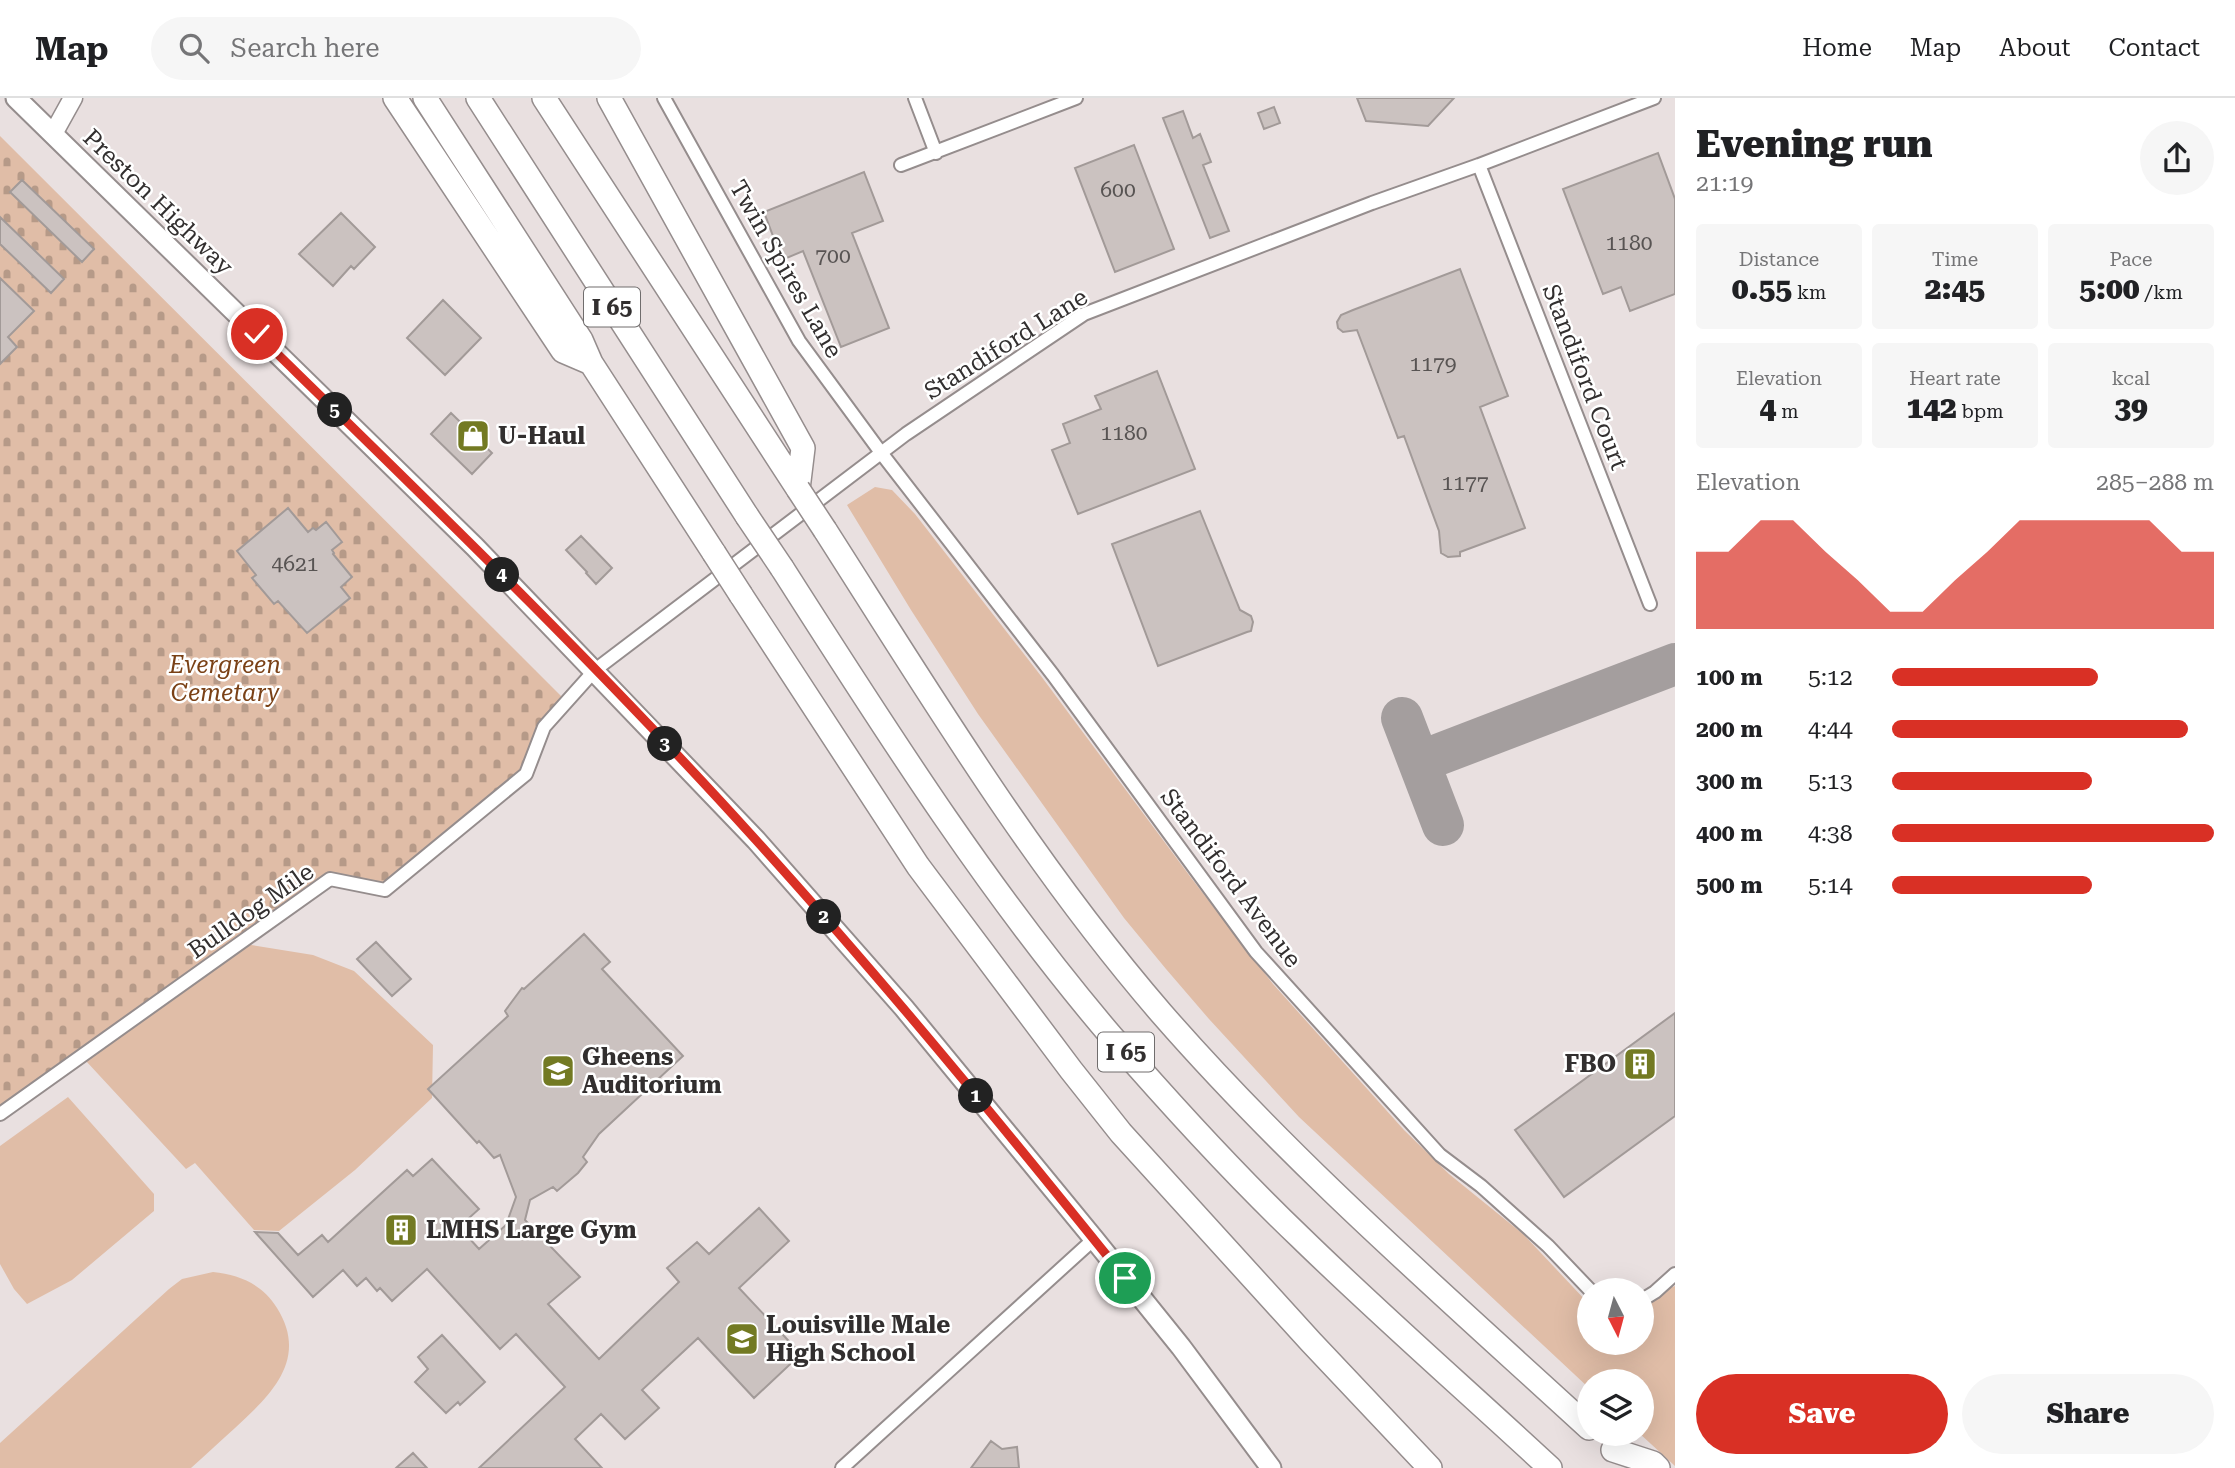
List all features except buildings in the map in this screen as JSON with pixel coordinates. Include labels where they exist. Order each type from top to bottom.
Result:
[{"type":"highway","points":[[395,98],[563,351],[591,363]]},
{"type":"highway","points":[[425,98],[574,330],[591,363],[918,866],[1122,1133],[1311,1342],[1430,1468]]},
{"type":"highway","name":"I 65","points":[[478,98],[908,765],[966,850],[1055,968],[1111,1036],[1238,1175],[1292,1229],[1550,1468]]},
{"type":"highway","name":"I 65","points":[[544,98],[985,780],[1081,915],[1160,1012],[1235,1095],[1286,1146],[1577,1417]]},
{"type":"highway","points":[[609,98],[803,448],[798,489]]},
{"type":"highway","points":[[1608,1446],[1620,1459],[1653,1464],[1658,1468]]},
{"type":"main road","name":"Preston Highway","points":[[16,98],[475,547],[756,840],[904,1008],[1094,1239],[1181,1347],[1271,1468]]},
{"type":"main road","points":[[53,134],[73,98]]},
{"type":"street","name":"Twin Spires Lane","points":[[664,98],[799,341],[882,454]]},
{"type":"street","points":[[915,98],[936,153]]},
{"type":"street","points":[[901,164],[1076,98]]},
{"type":"street","name":"Standiford Lane","points":[[595,670],[942,409],[1084,314],[1654,98]]},
{"type":"street","name":"Standiford Court","points":[[1479,165],[1650,604]]},
{"type":"street","name":"Standiford Avenue","points":[[882,454],[1045,666],[1256,952],[1440,1154],[1481,1186],[1548,1246],[1579,1278]]},
{"type":"street","name":"Bulldog Mile","points":[[0,1114],[330,879],[385,890],[526,774],[544,727],[595,670]]},
{"type":"street","points":[[842,1468],[1094,1239]]},
{"type":"street","points":[[1654,1293],[1675,1274]]},
{"type":"green space","name":"Evergreen Cemetary","points":[[0,136],[567,702],[544,727],[526,774],[385,890],[330,880],[0,1113]]},
{"type":"green space","points":[[875,487],[892,490],[915,514],[1273,984],[1404,1130],[1449,1174],[1523,1234],[1577,1291],[1577,1355],[1654,1355],[1654,1294],[1675,1286],[1675,1466],[1653,1446],[1654,1369],[1577,1369],[1577,1377],[1299,1117],[1209,1019],[1124,918],[978,714],[847,505]]},
{"type":"green space","points":[[245,944],[313,955],[354,971],[433,1045],[432,1098],[355,1170],[279,1231],[254,1230],[195,1163],[186,1169],[86,1061]]},
{"type":"green space","points":[[68,1097],[154,1194],[154,1211],[72,1280],[27,1304],[14,1289],[0,1264],[0,1146]]},
{"type":"green space","points":[[213,1272],[241,1278],[264,1293],[277,1308],[286,1326],[289,1344],[287,1360],[273,1389],[235,1428],[191,1468],[0,1468],[0,1443],[169,1289],[182,1279]]},
{"type":"taxiway","points":[[1419,762],[1675,664]]},
{"type":"taxiway","points":[[1402,718],[1443,825]]},
{"type":"place","name":"U-Haul","points":[[473,436]]},
{"type":"place","name":"FBO","points":[[1640,1064]]},
{"type":"place","name":"Gheens Auditorium","points":[[558,1071]]},
{"type":"place","name":"LMHS Large Gym","points":[[401,1230]]},
{"type":"place","name":"Louisville Male High School","points":[[742,1339]]},
{"type":"route","points":[[257,334],[475,547],[712,792],[904,1008],[1125,1278]]}]
